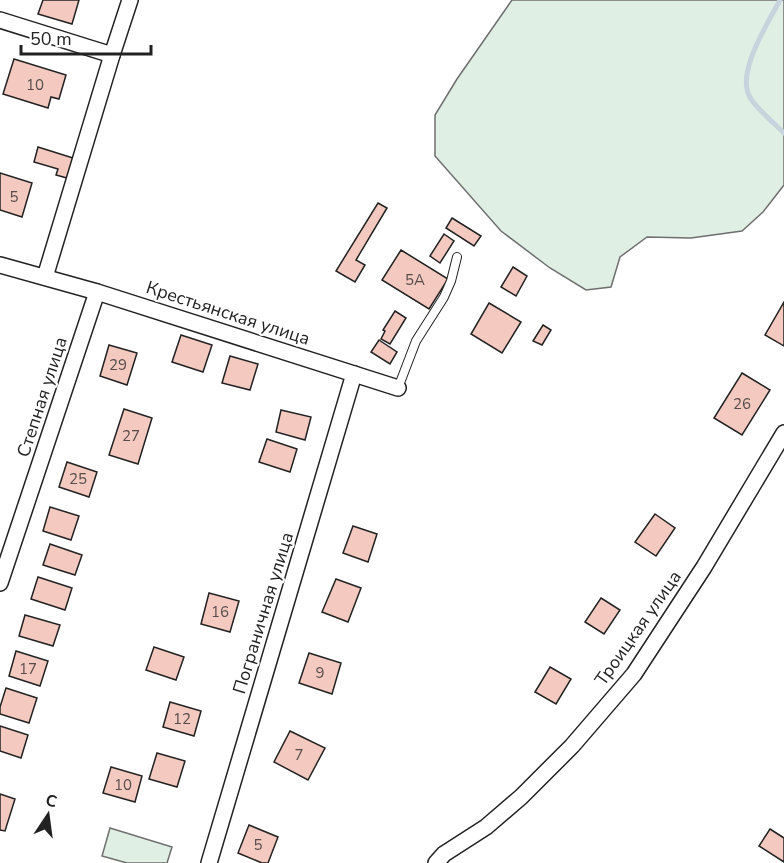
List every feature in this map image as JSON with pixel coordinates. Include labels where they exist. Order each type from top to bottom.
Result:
[{"type":"street","points":[[45,277],[130,0]]},
{"type":"street","points":[[0,20],[112,55]]},
{"type":"street","name":"Крестьянская улица","points":[[0,265],[97,292],[398,388]]},
{"type":"street","name":"Степная улица","points":[[0,583],[97,292]]},
{"type":"street","name":"Пограничная улица","points":[[209,863],[354,374]]},
{"type":"street","name":"Троицкая улица","points":[[436,863],[444,854],[486,827],[521,797],[572,746],[634,674],[704,567],[784,433]]},
{"type":"lane","points":[[398,388],[417,341],[444,297],[458,257]]},
{"type":"green space","points":[[512,0],[784,0],[784,185],[763,212],[742,231],[691,238],[647,237],[620,257],[611,287],[586,290],[550,268],[501,231],[435,156],[435,115]]},
{"type":"green space","points":[[110,828],[172,847],[167,863],[127,863],[102,856]]},
{"type":"building","points":[[43,0],[79,0],[72,24],[38,14]]},
{"type":"building","points":[[14,59],[66,75],[59,99],[51,97],[48,108],[3,94]]},
{"type":"building","points":[[38,147],[73,158],[67,178],[56,175],[58,169],[34,162]]},
{"type":"building","points":[[0,173],[32,183],[22,217],[0,210]]},
{"type":"building","points":[[378,203],[387,208],[356,260],[365,265],[355,282],[336,271]]},
{"type":"building","points":[[452,218],[481,236],[474,246],[446,228]]},
{"type":"building","points":[[444,234],[454,241],[440,263],[430,256]]},
{"type":"building","points":[[401,250],[448,279],[429,309],[382,280]]},
{"type":"building","points":[[513,267],[527,276],[516,296],[501,287]]},
{"type":"building","points":[[784,302],[784,346],[765,335]]},
{"type":"building","points":[[489,303],[521,322],[502,353],[471,334]]},
{"type":"building","points":[[395,311],[406,318],[390,344],[381,339],[385,331],[383,330]]},
{"type":"building","points":[[543,325],[551,330],[542,345],[533,341]]},
{"type":"building","points":[[181,335],[212,345],[203,372],[172,362]]},
{"type":"building","points":[[379,340],[397,352],[390,364],[371,352]]},
{"type":"building","points":[[109,345],[137,353],[127,385],[100,376]]},
{"type":"building","points":[[230,356],[258,364],[250,390],[222,383]]},
{"type":"building","points":[[742,373],[770,390],[742,435],[714,418]]},
{"type":"building","points":[[124,409],[152,418],[138,464],[109,455]]},
{"type":"building","points":[[281,410],[311,417],[305,440],[276,432]]},
{"type":"building","points":[[267,439],[297,449],[290,472],[259,462]]},
{"type":"building","points":[[67,462],[97,472],[89,497],[59,487]]},
{"type":"building","points":[[50,507],[79,516],[71,540],[43,531]]},
{"type":"building","points":[[655,514],[675,528],[656,556],[635,542]]},
{"type":"building","points":[[353,526],[377,534],[368,562],[343,553]]},
{"type":"building","points":[[50,544],[82,555],[75,575],[43,565]]},
{"type":"building","points":[[38,577],[72,588],[65,610],[31,599]]},
{"type":"building","points":[[336,579],[361,588],[348,622],[322,612]]},
{"type":"building","points":[[209,593],[239,601],[230,632],[201,624]]},
{"type":"building","points":[[601,598],[620,610],[604,634],[585,622]]},
{"type":"building","points":[[25,615],[60,625],[53,646],[19,636]]},
{"type":"building","points":[[154,647],[184,657],[176,680],[146,670]]},
{"type":"building","points":[[16,651],[48,661],[40,686],[9,676]]},
{"type":"building","points":[[309,653],[341,663],[332,694],[299,683]]},
{"type":"building","points":[[550,667],[571,679],[556,704],[535,692]]},
{"type":"building","points":[[6,688],[37,698],[29,723],[0,714]]},
{"type":"building","points":[[170,702],[201,711],[194,736],[163,727]]},
{"type":"building","points":[[0,726],[28,735],[21,758],[0,751]]},
{"type":"building","points":[[290,731],[325,748],[308,780],[274,762]]},
{"type":"building","points":[[157,753],[185,761],[177,787],[149,779]]},
{"type":"building","points":[[111,767],[142,776],[135,802],[103,793]]},
{"type":"building","points":[[0,794],[15,799],[5,831],[0,830]]},
{"type":"building","points":[[249,825],[278,837],[268,863],[262,863],[238,853]]},
{"type":"building","points":[[770,829],[784,838],[784,862],[759,846]]},
{"type":"waterway","points":[[780,0],[755,49],[747,77],[747,89],[754,103],[784,133]]}]
